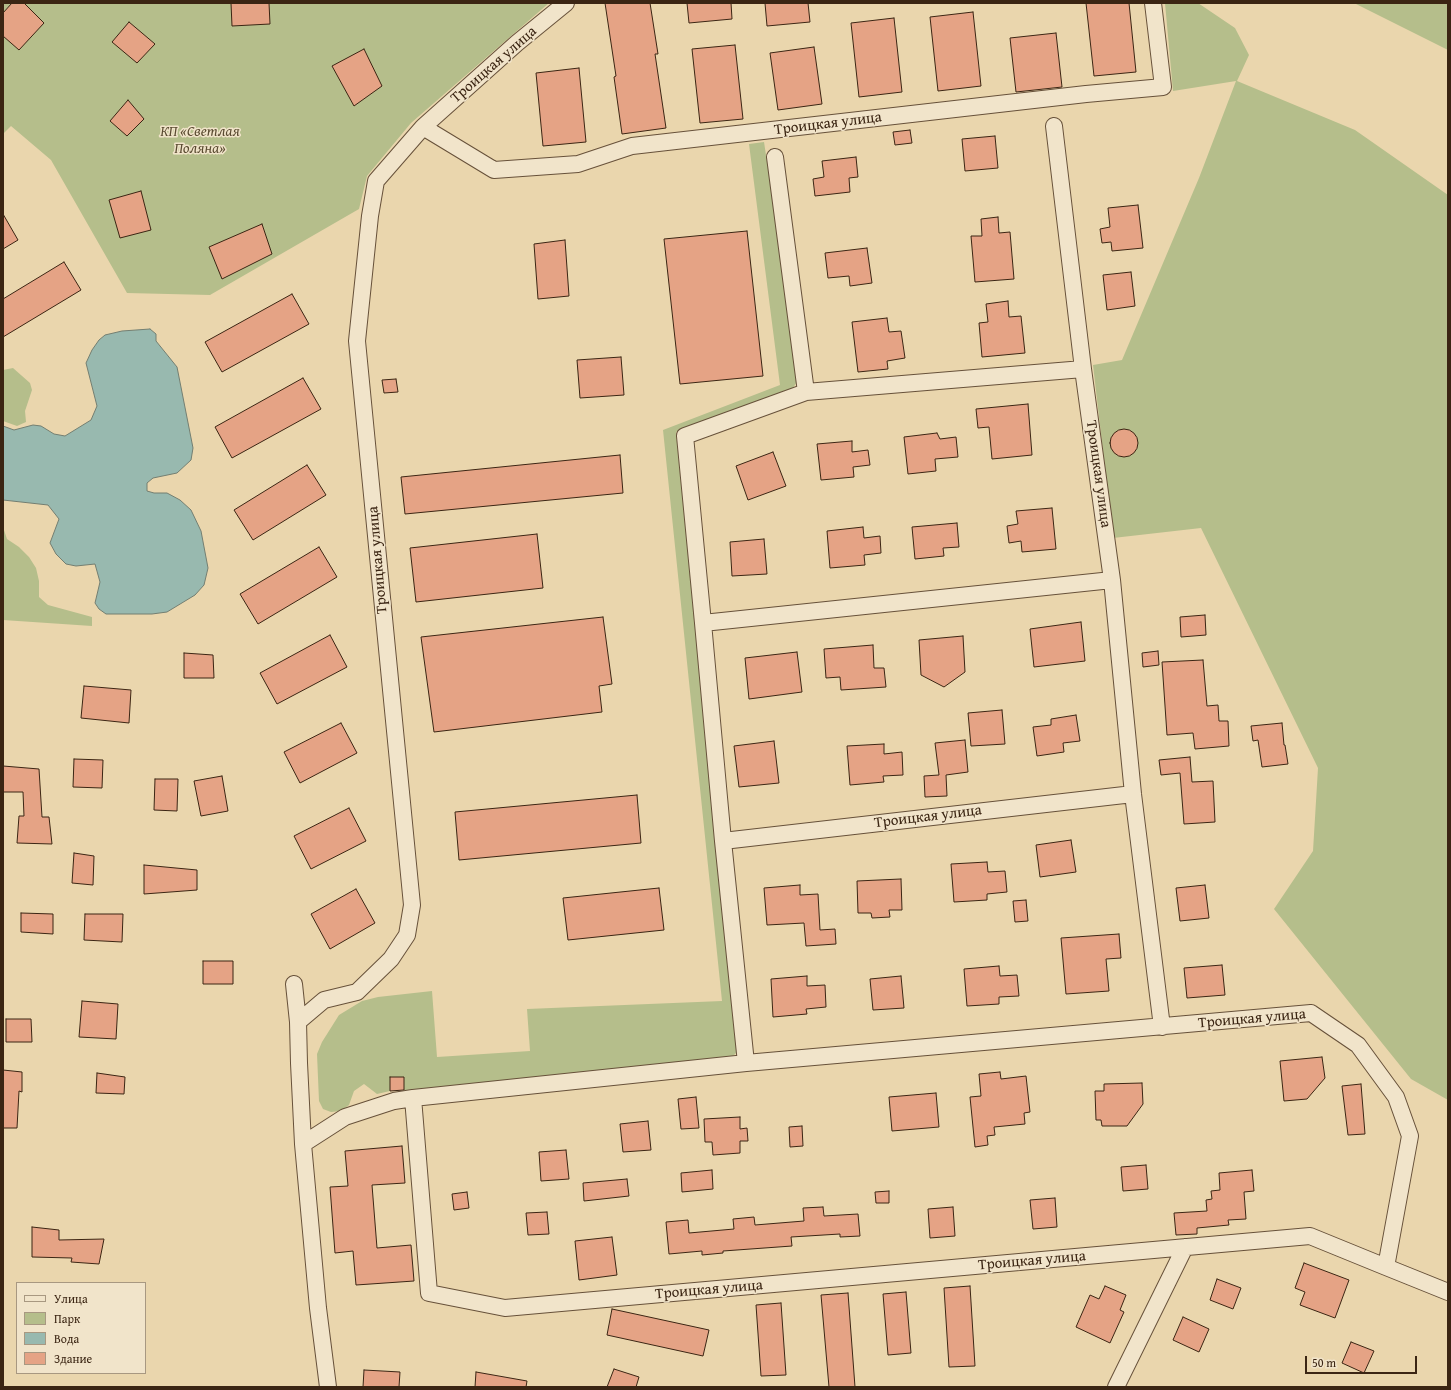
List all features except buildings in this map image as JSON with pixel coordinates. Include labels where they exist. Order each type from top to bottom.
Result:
[{"type":"street","name":"Троицкая улица","points":[[298,1022],[324,1000],[357,992],[391,959],[407,935],[412,905],[357,341],[370,216],[376,182],[423,127],[517,43],[566,3]]},
{"type":"street","name":"Троицкая улица","points":[[423,127],[494,170],[578,164],[632,146],[1078,95],[1163,87],[1153,3]]},
{"type":"street","name":"Троицкая улица","points":[[1054,126],[1083,369],[1112,580],[1133,794],[1162,1027]]},
{"type":"street","name":"Троицкая улица","points":[[775,157],[806,392]]},
{"type":"street","points":[[746,1063],[723,841],[685,436],[806,392],[1083,369]]},
{"type":"street","points":[[703,623],[1112,580]]},
{"type":"street","name":"Троицкая улица","points":[[723,841],[1133,794]]},
{"type":"street","points":[[294,984],[298,1022],[303,1144],[318,1308],[328,1387]]},
{"type":"street","name":"Троицкая улица","points":[[303,1144],[345,1117],[394,1101],[413,1098],[746,1063],[1311,1013],[1358,1045],[1396,1097],[1410,1136],[1386,1267]]},
{"type":"street","name":"Троицкая улица","points":[[413,1098],[429,1293],[505,1308],[1310,1236],[1448,1292]]},
{"type":"street","points":[[1116,1387],[1185,1247]]},
{"type":"green space","name":"КП «Светлая Поляна»","points":[[3,3],[549,3],[411,123],[367,176],[359,209],[210,295],[127,293],[51,160],[11,126],[3,134]]},
{"type":"green space","points":[[1165,3],[1198,3],[1235,28],[1249,55],[1237,81],[1355,130],[1448,195],[1448,1100],[1411,1079],[1274,909],[1313,851],[1318,768],[1201,528],[1113,538],[1093,365],[1122,360],[1199,178],[1236,81],[1173,91]]},
{"type":"green space","points":[[1354,3],[1448,3],[1448,50]]},
{"type":"green space","points":[[764,142],[800,377],[791,391],[676,432],[738,1051],[731,1058],[404,1091],[404,1077],[390,1077],[390,1091],[377,1094],[364,1084],[354,1091],[349,1105],[341,1111],[331,1112],[323,1109],[319,1101],[317,1054],[322,1042],[339,1015],[362,1001],[378,997],[432,991],[437,1057],[530,1051],[527,1009],[722,1001],[663,430],[780,385],[749,144]]},
{"type":"green space","points":[[13,368],[30,383],[32,390],[25,411],[26,422],[17,426],[3,421],[3,370]]},
{"type":"green space","points":[[3,527],[7,539],[19,547],[29,557],[36,568],[39,581],[39,597],[48,605],[92,617],[92,626],[3,620]]},
{"type":"water","points":[[150,329],[156,334],[156,341],[177,367],[193,448],[191,460],[177,473],[153,478],[147,483],[147,491],[154,493],[167,493],[180,500],[191,510],[201,531],[208,568],[204,585],[195,595],[167,612],[152,614],[106,614],[99,609],[95,603],[100,582],[95,564],[76,566],[66,564],[56,554],[50,543],[59,519],[48,505],[3,500],[3,426],[14,430],[33,425],[41,426],[54,434],[65,436],[91,420],[97,406],[86,363],[92,350],[99,340],[105,335],[122,331]]}]
